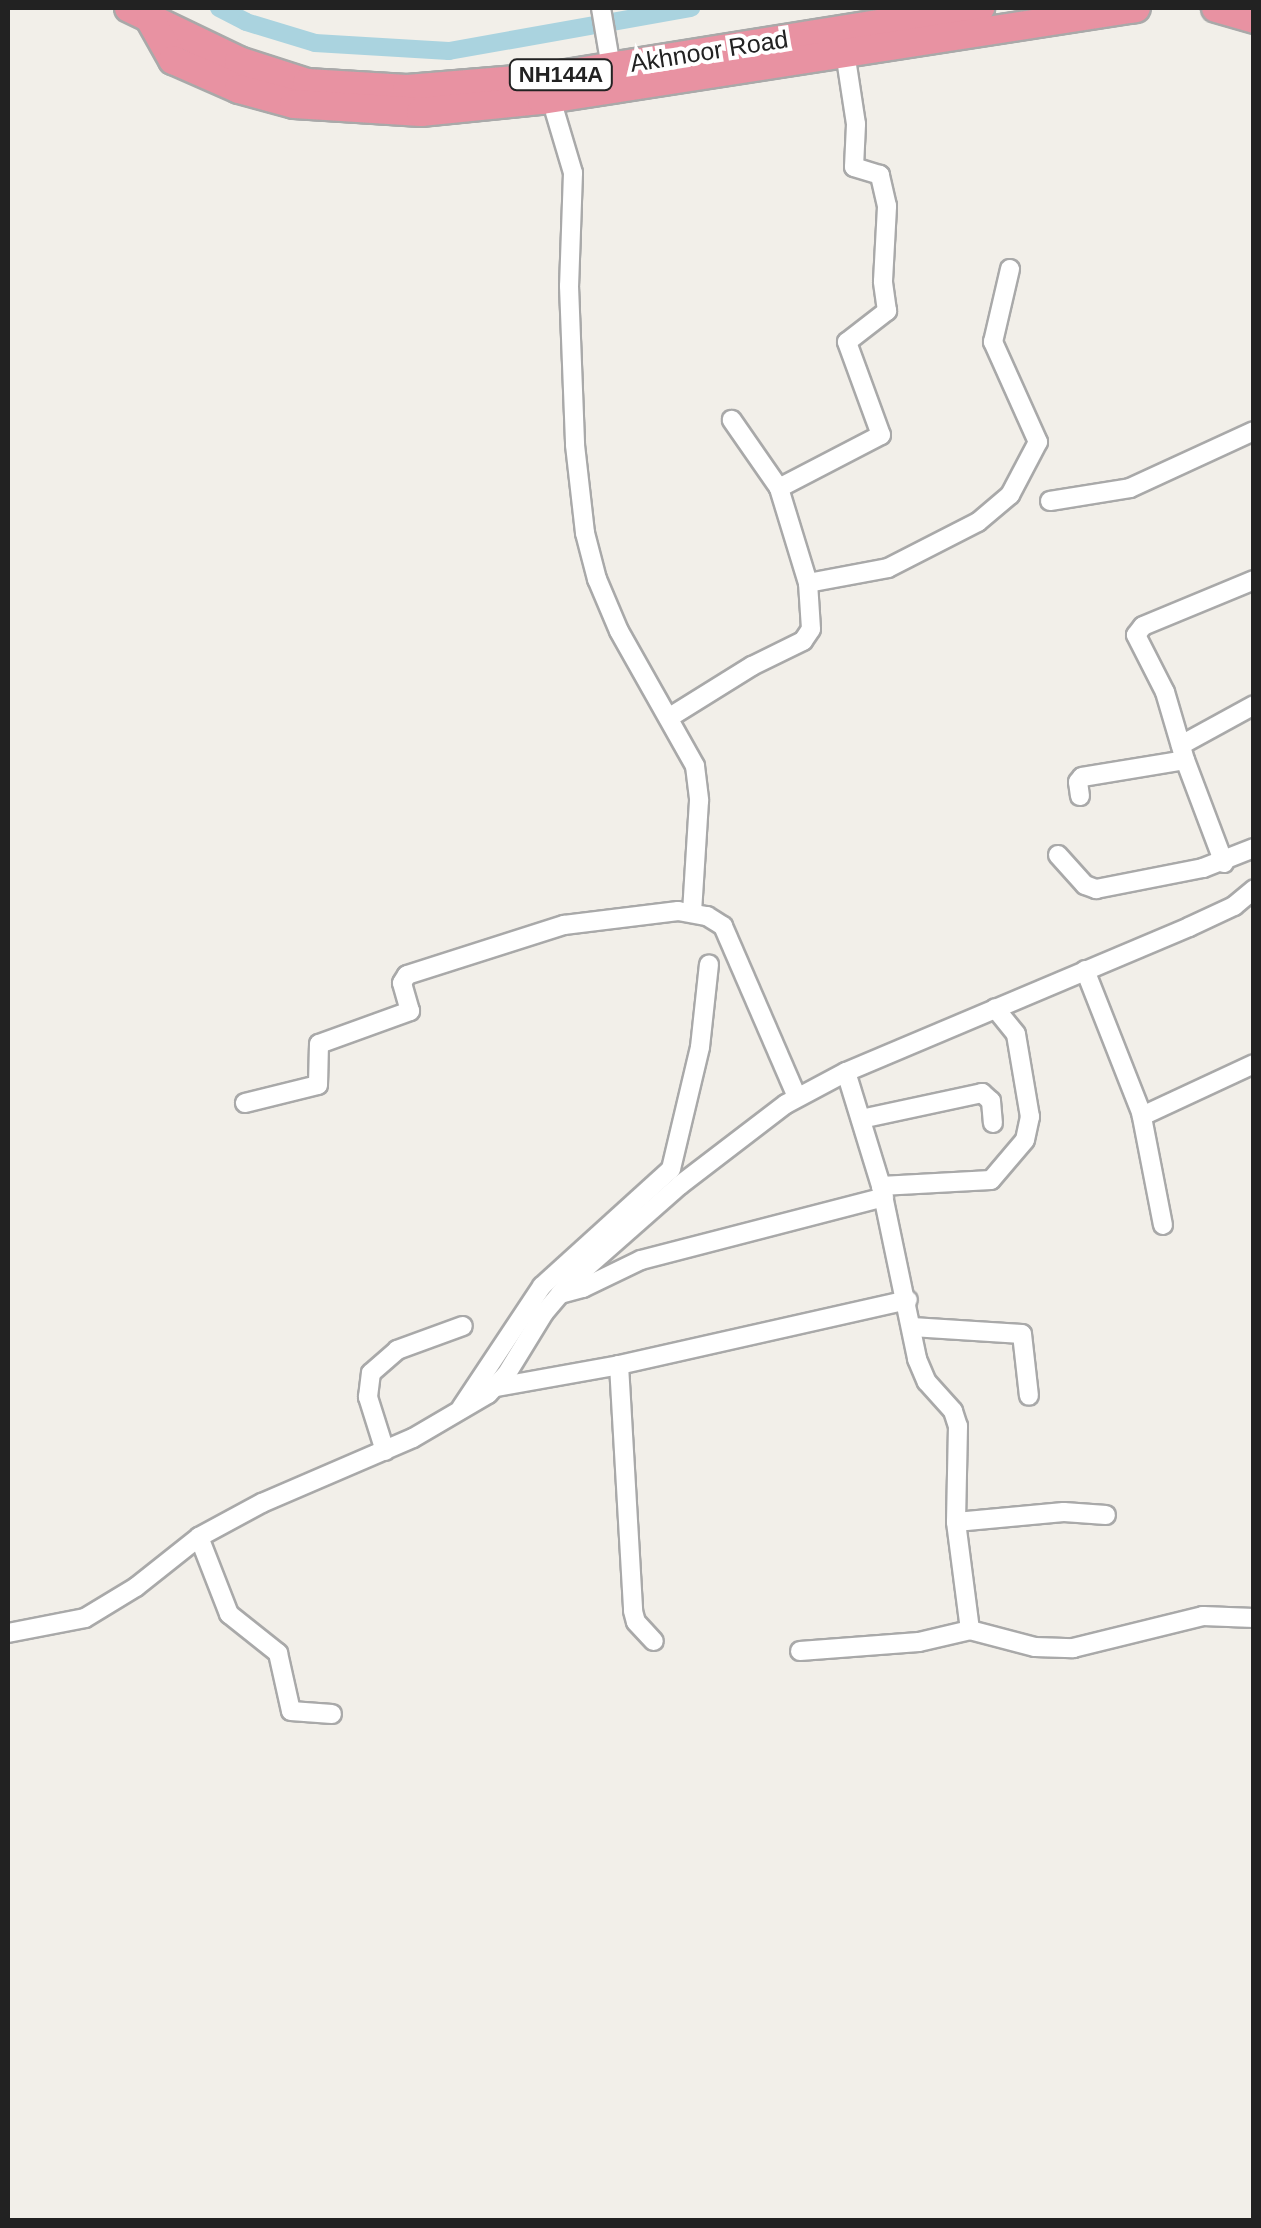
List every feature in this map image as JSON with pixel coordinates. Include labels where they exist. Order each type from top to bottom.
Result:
[{"type":"highway","name":"Akhnoor Road","points":[[140,14],[239,61],[307,82],[340,87],[437,88],[609,54],[980,8]]},
{"type":"highway","points":[[140,14],[173,60],[197,74],[294,104],[421,112],[550,99],[1136,8]]},
{"type":"highway","points":[[1216,8],[1254,19]]},
{"type":"street","points":[[601,8],[609,54]]},
{"type":"street","points":[[779,488],[880,435],[846,342],[887,311],[883,281],[887,206],[882,177],[854,168],[856,124],[845,52]]},
{"type":"street","points":[[550,99],[573,173],[569,286],[576,464],[586,533],[597,579],[620,631],[694,766],[698,782],[692,912]]},
{"type":"street","points":[[808,582],[888,568],[978,522],[1010,495],[1038,442],[993,342],[1010,269]]},
{"type":"street","points":[[670,717],[808,636],[812,604],[808,582],[779,488],[732,420]]},
{"type":"street","points":[[1050,501],[1130,488],[1254,432]]},
{"type":"street","points":[[1254,580],[1137,631],[1139,646],[1162,684],[1183,753],[1254,877]]},
{"type":"street","points":[[1080,796],[1078,782],[1082,777],[1183,753],[1254,705]]},
{"type":"street","points":[[1058,855],[1085,885],[1096,889],[1240,856]]},
{"type":"street","points":[[497,1387],[558,1295],[680,1185],[797,1097],[846,1072],[1219,913],[1254,889]]},
{"type":"street","points":[[245,1103],[318,1085],[320,1044],[408,1013],[402,980],[430,965],[580,922],[692,912],[722,926],[797,1097]]},
{"type":"street","points":[[459,1410],[542,1286],[670,1169],[700,1047],[709,964]]},
{"type":"street","points":[[1084,970],[1142,1116],[1163,1225]]},
{"type":"street","points":[[558,1295],[583,1288],[640,1260],[882,1191],[991,1180],[1025,1140],[1030,1117],[1016,1034],[995,1008]]},
{"type":"street","points":[[1142,1116],[1254,1064]]},
{"type":"street","points":[[846,1072],[882,1191],[922,1374],[950,1406],[958,1426],[956,1522],[970,1630]]},
{"type":"street","points":[[861,1119],[982,1093],[991,1101],[993,1124]]},
{"type":"street","points":[[8,1633],[85,1618],[136,1587],[198,1536],[262,1503],[384,1451],[497,1387],[619,1365],[908,1300]]},
{"type":"street","points":[[384,1451],[368,1397],[371,1373],[397,1350],[463,1326]]},
{"type":"street","points":[[912,1327],[1022,1334],[1026,1337],[1029,1396]]},
{"type":"street","points":[[619,1365],[633,1610],[636,1622],[654,1641]]},
{"type":"street","points":[[956,1522],[1064,1512],[1106,1515]]},
{"type":"street","points":[[198,1536],[229,1614],[279,1656],[291,1711],[332,1714]]},
{"type":"street","points":[[800,1651],[918,1642],[970,1630],[1035,1648],[1073,1648],[1194,1618],[1254,1618]]},
{"type":"waterway","points":[[219,8],[246,22],[315,43],[449,51],[691,8]]}]
